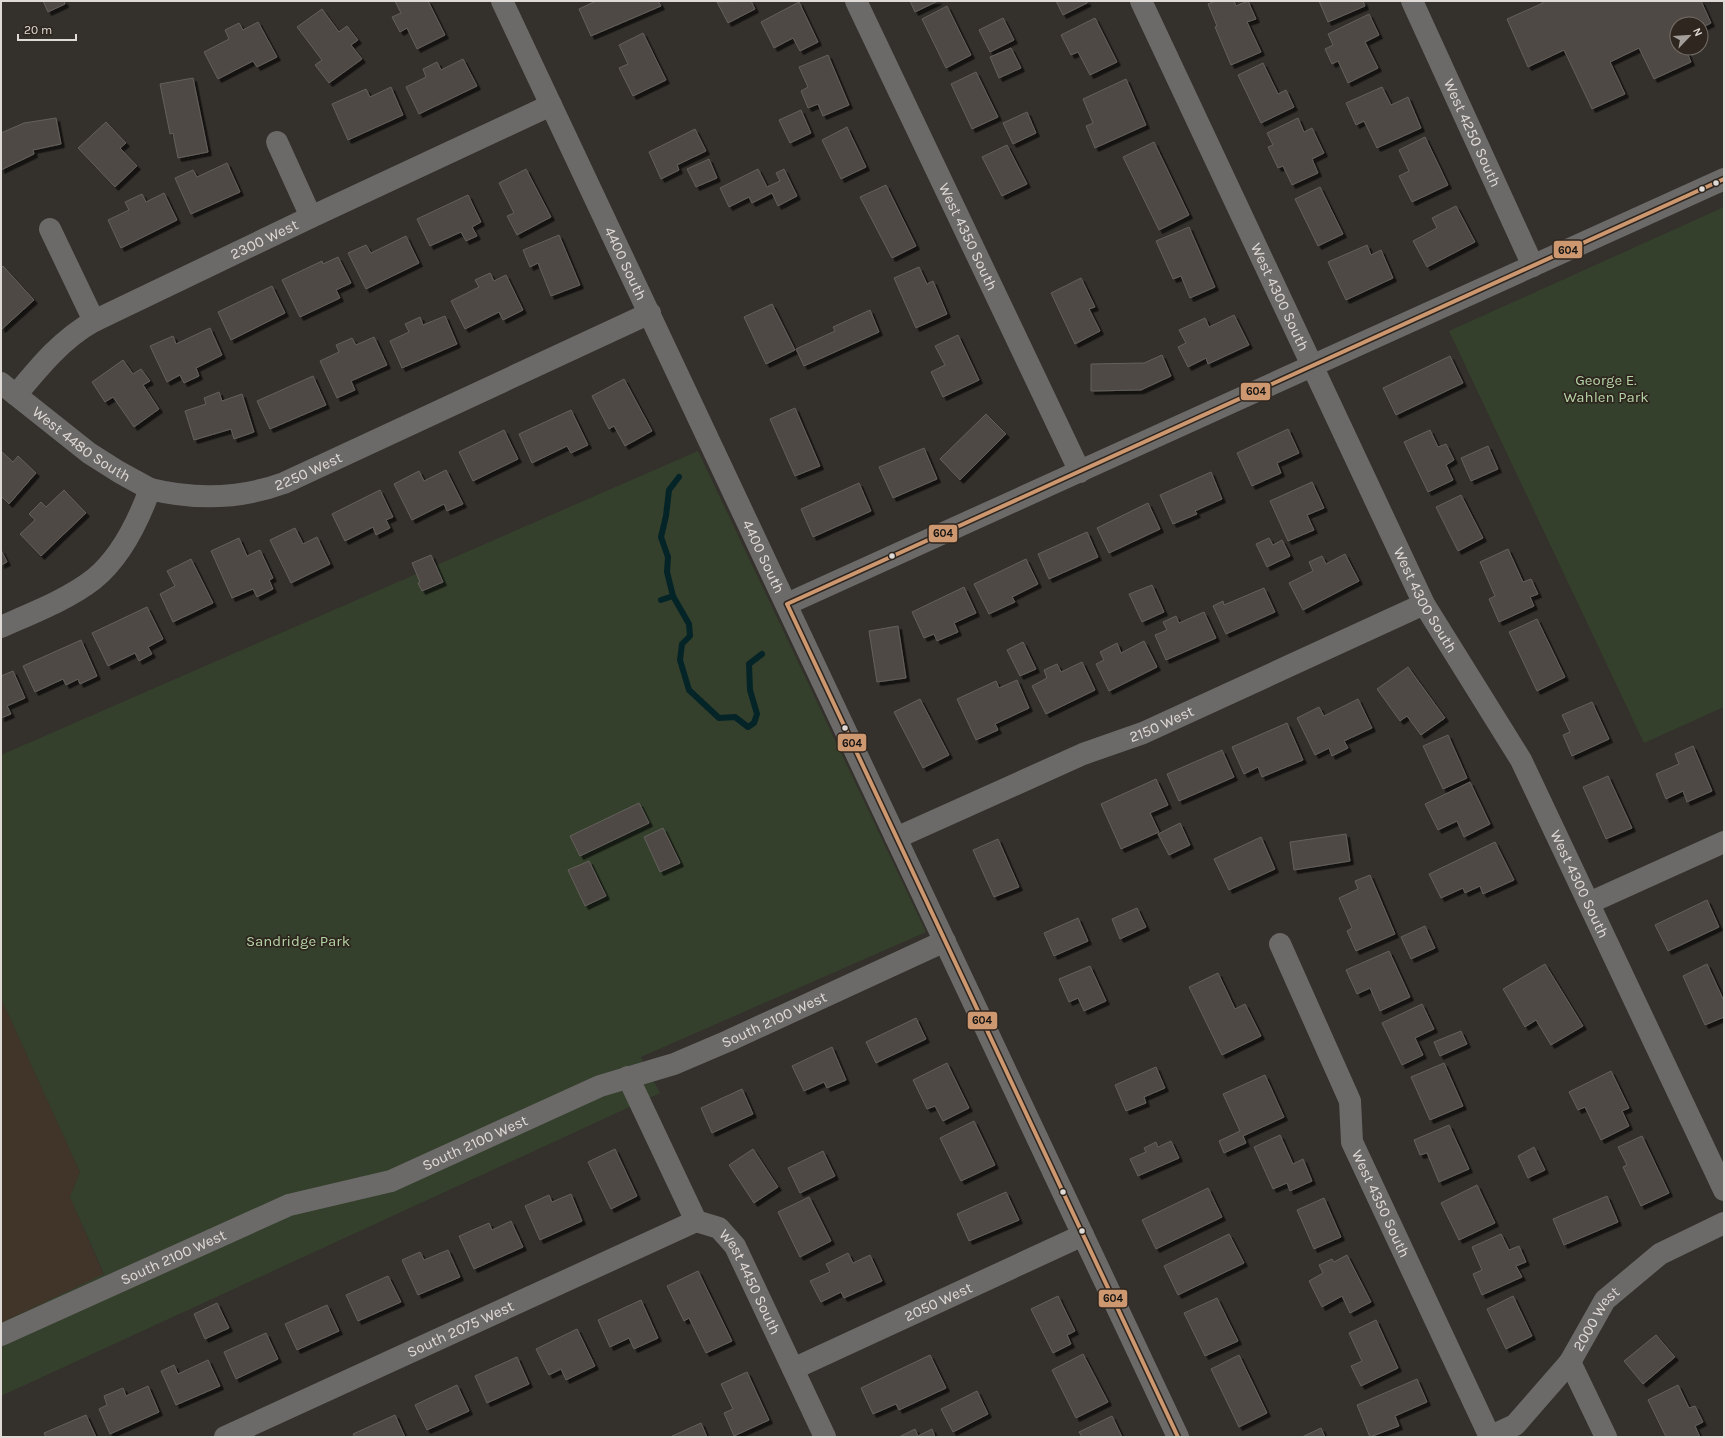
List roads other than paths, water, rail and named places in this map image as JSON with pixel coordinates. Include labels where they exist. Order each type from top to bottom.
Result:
[{"type":"street","name":"4400 South","points":[[502,1],[1178,1437]]},
{"type":"street","name":"West 4350 South","points":[[856,1],[1080,472]]},
{"type":"street","name":"West 4300 South","points":[[1141,1],[1424,604],[1521,760],[1724,1190]]},
{"type":"street","name":"West 4250 South","points":[[1412,1],[1534,266]]},
{"type":"street","name":"2300 West","points":[[8,389],[72,334],[94,320],[551,105]]},
{"type":"street","points":[[277,142],[311,217]]},
{"type":"street","points":[[787,604],[1724,179]]},
{"type":"street","points":[[50,229],[94,320]]},
{"type":"street","name":"2250 West","points":[[150,489],[169,494],[204,497],[259,490],[284,484],[650,313]]},
{"type":"street","name":"West 4480 South","points":[[8,389],[89,453],[150,489]]},
{"type":"street","points":[[1,627],[74,592],[93,580],[127,539],[142,512],[150,489]]},
{"type":"street","name":"2150 West","points":[[896,838],[1083,754],[1143,733],[1424,604]]},
{"type":"street","points":[[1588,903],[1724,842]]},
{"type":"street","name":"South 2100 West","points":[[1,1335],[290,1205],[391,1181],[600,1086],[674,1064],[728,1041],[945,941]]},
{"type":"street","name":"West 4350 South","points":[[1280,944],[1350,1101],[1352,1142],[1490,1437]]},
{"type":"street","name":"West 4450 South","points":[[628,1077],[696,1221],[719,1228],[736,1246],[825,1437]]},
{"type":"street","name":"South 2075 West","points":[[225,1437],[696,1221]]},
{"type":"street","name":"2000 West","points":[[1490,1437],[1515,1425],[1570,1362],[1605,1300],[1660,1254],[1724,1223]]},
{"type":"street","name":"2050 West","points":[[794,1369],[1084,1235]]},
{"type":"street","points":[[1570,1362],[1606,1437]]},
{"type":"waterway","points":[[673,596],[667,572],[668,557],[661,537],[666,516],[669,490],[679,477]]},
{"type":"waterway","points":[[661,600],[673,596],[689,624],[690,636],[682,644],[680,660],[689,690],[719,718],[735,717],[748,727],[754,723],[757,714],[750,690],[749,664],[762,654]]},
{"type":"park label","name":"George E. Wahlen Park","points":[[1606,388]]},
{"type":"park label","name":"Sandridge Park","points":[[298,941]]}]
